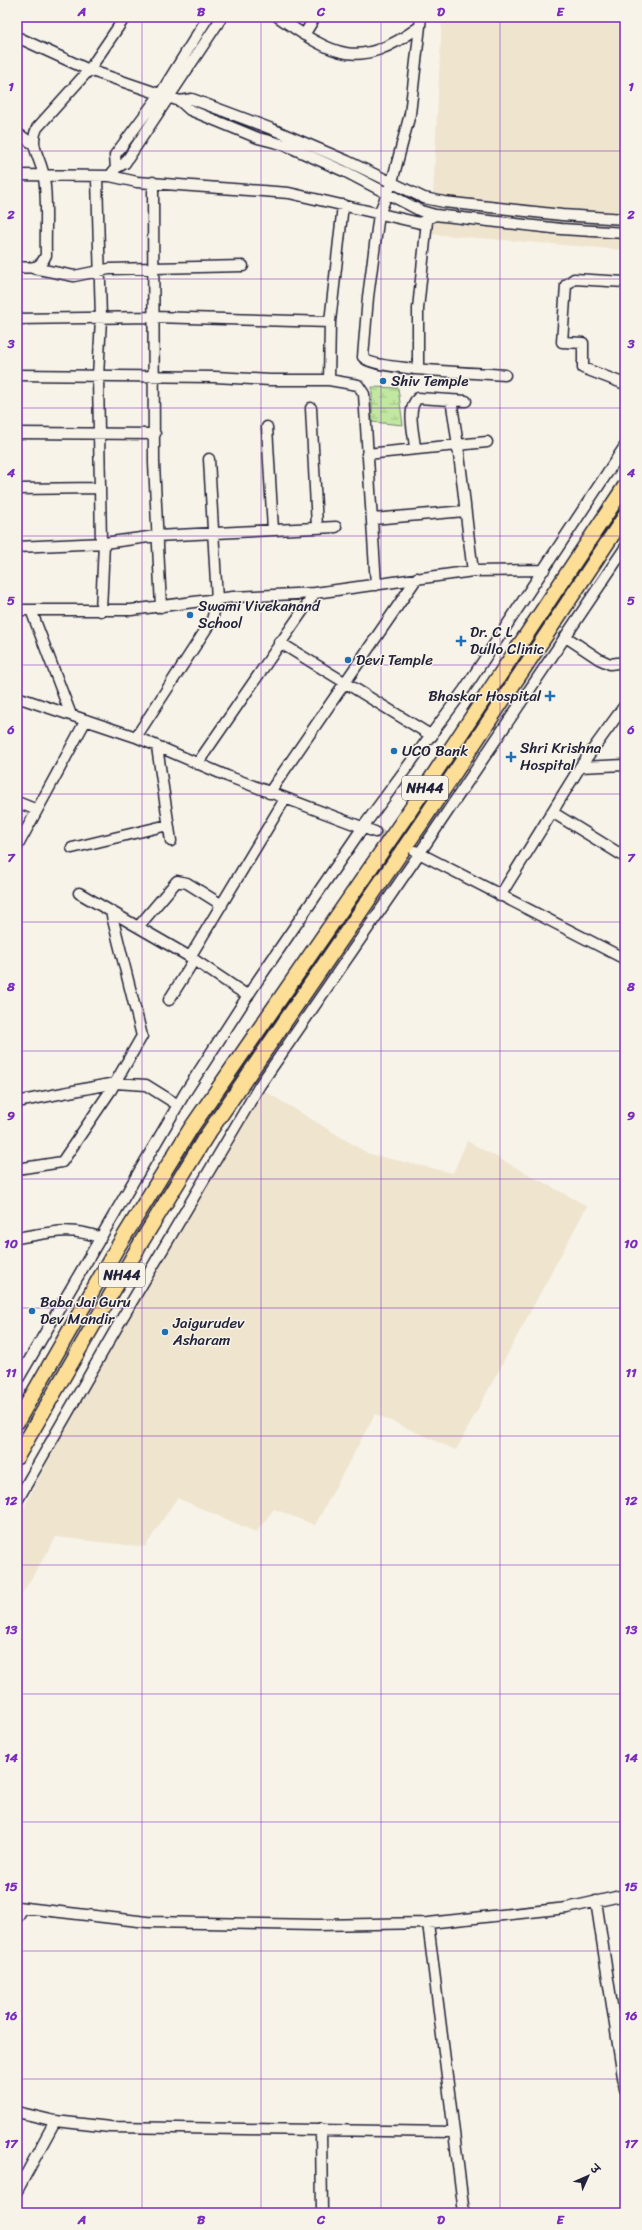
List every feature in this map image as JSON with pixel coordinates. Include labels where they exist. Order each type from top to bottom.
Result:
[{"type":"highway","name":"NH44","points":[[17,1422],[125,1236],[191,1128],[411,808],[625,486]]},
{"type":"highway","name":"NH44","points":[[17,1458],[138,1247],[201,1144],[420,826],[625,516]]},
{"type":"street","points":[[33,268],[40,265],[46,255],[44,177],[33,144],[34,135],[37,128],[89,70],[125,17]]},
{"type":"street","points":[[165,95],[208,17]]},
{"type":"street","points":[[110,176],[116,168],[115,155],[165,95],[222,17]]},
{"type":"street","points":[[278,17],[304,35],[339,53],[354,54],[373,51],[389,44],[420,22]]},
{"type":"street","points":[[304,35],[315,17]]},
{"type":"street","points":[[420,22],[410,114],[392,182],[379,214],[368,297],[363,357],[370,362],[418,369],[505,375]]},
{"type":"street","points":[[17,37],[89,70],[180,101],[190,110],[249,135],[292,148],[346,172],[431,218],[625,234]]},
{"type":"street","points":[[180,101],[192,99],[340,158],[424,198],[515,210],[625,219]]},
{"type":"street","points":[[249,135],[252,123]]},
{"type":"street","points":[[17,133],[33,144]]},
{"type":"street","points":[[17,176],[97,178],[110,176],[153,182],[289,193],[420,223],[431,218]]},
{"type":"street","points":[[97,178],[101,318],[98,377],[98,432],[102,543],[101,611]]},
{"type":"street","points":[[153,182],[154,463],[156,536],[161,607]]},
{"type":"street","points":[[329,380],[330,322],[343,205]]},
{"type":"street","points":[[512,224],[515,210]]},
{"type":"street","points":[[418,369],[418,309],[431,218]]},
{"type":"street","points":[[17,267],[33,268],[74,276],[99,270],[243,266]]},
{"type":"street","points":[[625,282],[574,279],[566,285],[562,342],[584,343],[583,368],[625,384]]},
{"type":"street","points":[[17,319],[153,317],[330,322]]},
{"type":"street","points":[[17,375],[329,380],[352,383],[361,388],[364,394],[376,585]]},
{"type":"street","points":[[415,448],[411,409],[413,402],[418,398],[466,401]]},
{"type":"street","points":[[451,400],[459,444],[465,511],[474,571]]},
{"type":"street","points":[[311,408],[316,528]]},
{"type":"street","points":[[268,427],[273,530]]},
{"type":"street","points":[[17,433],[98,432],[155,434]]},
{"type":"street","points":[[367,454],[415,448],[488,442]]},
{"type":"street","points":[[17,1381],[178,1105],[248,996],[363,827],[432,736],[464,690],[625,446]]},
{"type":"street","points":[[136,737],[212,620],[217,600],[209,459]]},
{"type":"street","points":[[17,490],[100,488]]},
{"type":"street","points":[[373,519],[465,511]]},
{"type":"street","points":[[17,547],[102,543],[156,536],[214,534],[336,526]]},
{"type":"street","points":[[17,1501],[121,1320],[260,1085],[417,853],[566,637],[625,548]]},
{"type":"street","points":[[17,610],[101,611],[161,607],[248,596],[315,593],[474,571],[544,570]]},
{"type":"street","points":[[269,792],[417,578]]},
{"type":"street","points":[[197,764],[279,642],[315,593]]},
{"type":"street","points":[[31,610],[71,716]]},
{"type":"street","points":[[566,637],[599,659],[610,664],[625,662]]},
{"type":"street","points":[[279,642],[432,736]]},
{"type":"street","points":[[17,698],[136,737],[197,764],[285,799],[375,832]]},
{"type":"street","points":[[500,896],[580,767],[625,705]]},
{"type":"street","points":[[17,847],[86,720]]},
{"type":"street","points":[[158,747],[171,841]]},
{"type":"street","points":[[580,767],[625,765]]},
{"type":"street","points":[[169,1000],[222,904],[285,799]]},
{"type":"street","points":[[17,802],[37,810]]},
{"type":"street","points":[[552,812],[625,857]]},
{"type":"street","points":[[72,848],[168,824]]},
{"type":"street","points":[[417,853],[625,959]]},
{"type":"street","points":[[138,927],[177,881],[187,883],[222,904]]},
{"type":"street","points":[[78,893],[192,959],[248,996]]},
{"type":"street","points":[[17,1169],[62,1162],[115,1083],[142,1036],[110,912]]},
{"type":"street","points":[[17,1102],[115,1083],[146,1085],[178,1105]]},
{"type":"street","points":[[17,1238],[66,1230],[84,1232],[100,1237]]},
{"type":"street","points":[[17,1918],[20,1908],[147,1922],[317,1926],[428,1923],[567,1908],[625,1895]]},
{"type":"street","points":[[596,1901],[625,2090]]},
{"type":"street","points":[[428,1923],[464,2213]]},
{"type":"street","points":[[17,2112],[55,2122],[110,2127],[453,2132]]},
{"type":"street","points":[[17,2192],[55,2122]]},
{"type":"street","points":[[321,2129],[322,2213]]},
{"type":"shaded area","points":[[442,17],[625,17],[625,250],[431,234]]},
{"type":"shaded area","points":[[263,1090],[369,1154],[453,1173],[467,1141],[587,1206],[456,1450],[375,1414],[315,1525],[274,1509],[256,1532],[177,1498],[145,1547],[56,1537],[17,1602],[17,1520],[106,1351]]},
{"type":"green space","points":[[372,387],[398,388],[403,425],[372,422]]},
{"type":"tunnel","points":[[375,832],[410,849]]},
{"type":"place","name":"Shiv Temple","points":[[383,381]]},
{"type":"place","name":"Swami Vivekanand School","points":[[190,615]]},
{"type":"place","name":"Dr. C L Dullo Clinic","points":[[461,641]]},
{"type":"place","name":"Devi Temple","points":[[348,660]]},
{"type":"place","name":"Bhaskar Hospital","points":[[550,696]]},
{"type":"place","name":"UCO Bank","points":[[394,751]]},
{"type":"place","name":"Shri Krishna Hospital","points":[[511,757]]},
{"type":"place","name":"Baba Jai Guru Dev Mandir","points":[[32,1311]]},
{"type":"place","name":"Jaigurudev Asharam","points":[[165,1332]]}]
